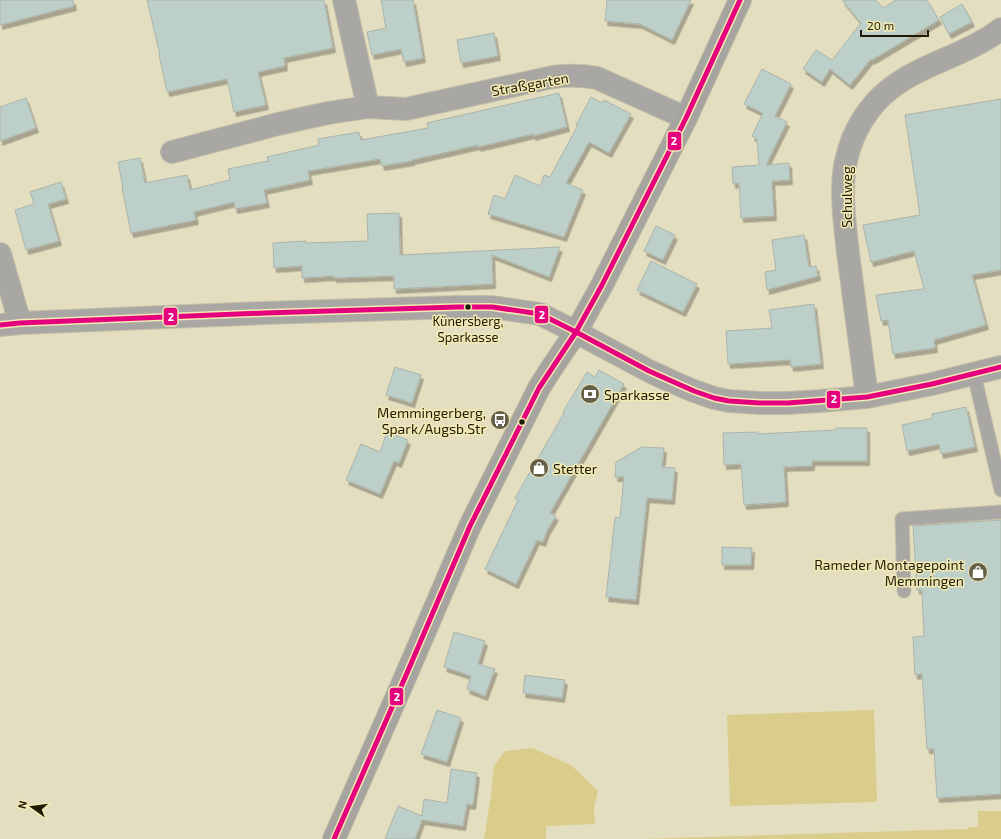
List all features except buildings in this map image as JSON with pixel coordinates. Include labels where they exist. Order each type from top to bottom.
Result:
[{"type":"street","points":[[344,0],[368,107]]},
{"type":"street","points":[[334,839],[470,526],[539,388],[576,332],[602,285],[686,118],[740,0]]},
{"type":"street","name":"Schulweg","points":[[867,397],[845,225],[843,177],[846,157],[854,136],[876,101],[890,89],[915,73],[987,39],[1001,29]]},
{"type":"street","name":"Straßgarten","points":[[172,152],[320,114],[368,107],[406,109],[553,77],[582,75],[597,78],[686,118]]},
{"type":"street","points":[[0,254],[10,324],[265,313],[492,307],[540,314],[675,383],[714,398],[729,401],[760,403],[820,401],[867,397],[932,384],[1001,367]]},
{"type":"lane","points":[[974,374],[1001,490]]},
{"type":"lane","points":[[904,591],[902,519],[1001,512]]},
{"type":"shaded area","points":[[874,710],[877,802],[730,806],[727,715]]},
{"type":"shaded area","points":[[532,748],[571,765],[598,791],[594,808],[595,824],[546,826],[546,839],[484,839],[494,766],[505,751]]},
{"type":"shaded area","points":[[978,811],[1001,811],[1001,839],[640,839],[968,829],[968,827],[978,827]]},
{"type":"transit line","name":"2","points":[[334,839],[470,526],[539,388],[576,332],[602,285],[686,118],[740,0]]},
{"type":"transit line","name":"2","points":[[0,325],[265,313],[492,307],[540,314],[649,371],[694,391],[714,398],[729,401],[760,403],[788,403],[867,397],[932,384],[1001,367]]},
{"type":"place","name":"Künersberg, Sparkasse","points":[[468,307]]},
{"type":"place","name":"Sparkasse","points":[[590,394]]},
{"type":"place","name":"Memmingerberg, Spark/Augsb.Str","points":[[500,420]]},
{"type":"place","name":"Stetter","points":[[539,468]]},
{"type":"place","name":"Rameder Montagepoint Memmingen","points":[[978,572]]}]
